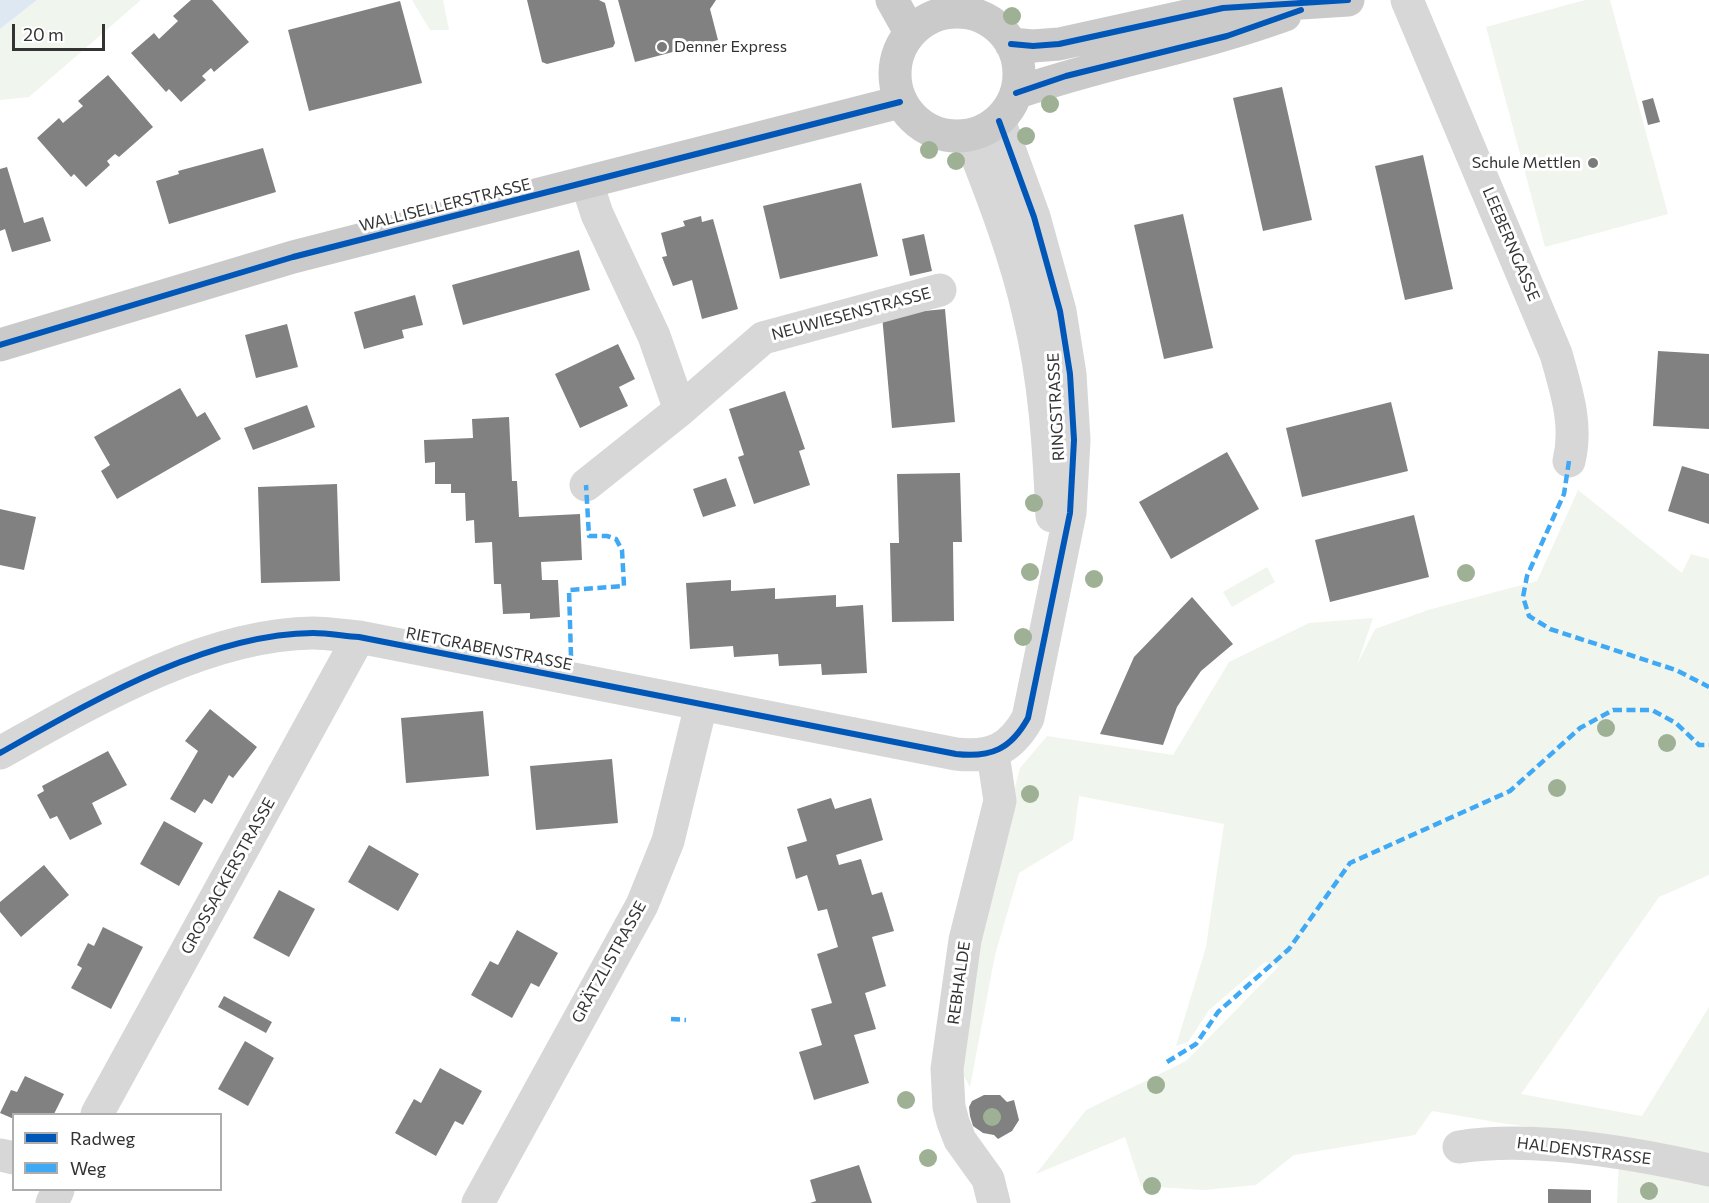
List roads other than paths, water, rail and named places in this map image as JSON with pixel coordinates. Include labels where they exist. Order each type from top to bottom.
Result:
[{"type":"main road","points":[[892,0],[910,32]]},
{"type":"main road","points":[[1011,44],[1033,46],[1059,44],[1223,9],[1348,0]]},
{"type":"main road","points":[[1016,93],[1066,76],[1227,36],[1316,4]]},
{"type":"main road","points":[[935,7],[973,14],[989,20],[1002,30],[1018,59],[1019,77],[1016,93],[999,121],[969,136],[948,137],[928,131],[912,118],[900,102],[895,84],[895,65],[900,48],[910,32],[924,21],[935,7]]},
{"type":"main road","name":"WALLISELLERSTRASSE","points":[[0,345],[293,256],[900,102]]},
{"type":"street","name":"LEEBERNGASSE","points":[[1407,0],[1556,354],[1571,405],[1574,442],[1569,461]]},
{"type":"street","name":"RINGSTRASSE","points":[[993,754],[1013,741],[1028,718],[1054,581],[1070,513],[1074,440],[1070,374],[1060,311],[1034,218],[999,121]]},
{"type":"street","name":"RINGSTRASSE","points":[[969,136],[1004,228],[1030,317],[1048,440],[1054,581]]},
{"type":"street","points":[[587,183],[597,214],[654,336],[680,410]]},
{"type":"street","name":"NEUWIESENSTRASSE","points":[[586,484],[680,410],[763,338],[940,290]]},
{"type":"street","name":"RIETGRABENSTRASSE","points":[[0,753],[61,719],[179,663],[207,653],[273,636],[314,633],[359,638],[956,754],[993,754]]},
{"type":"street","name":"GROSSACKERSTRASSE","points":[[98,1113],[359,638]]},
{"type":"street","name":"GRÄTZLISTRASSE","points":[[478,1203],[642,904],[668,841],[701,705]]},
{"type":"street","name":"REBHALDE","points":[[993,754],[1000,801],[965,940],[947,1069],[949,1107],[953,1122],[960,1140],[988,1179],[994,1203]]},
{"type":"street","name":"HALDENSTRASSE","points":[[1459,1147],[1497,1141],[1532,1142],[1709,1170]]},
{"type":"place","name":"Denner Express","points":[[662,47]]},
{"type":"place","name":"Schule Mettlen","points":[[1593,163]]}]
